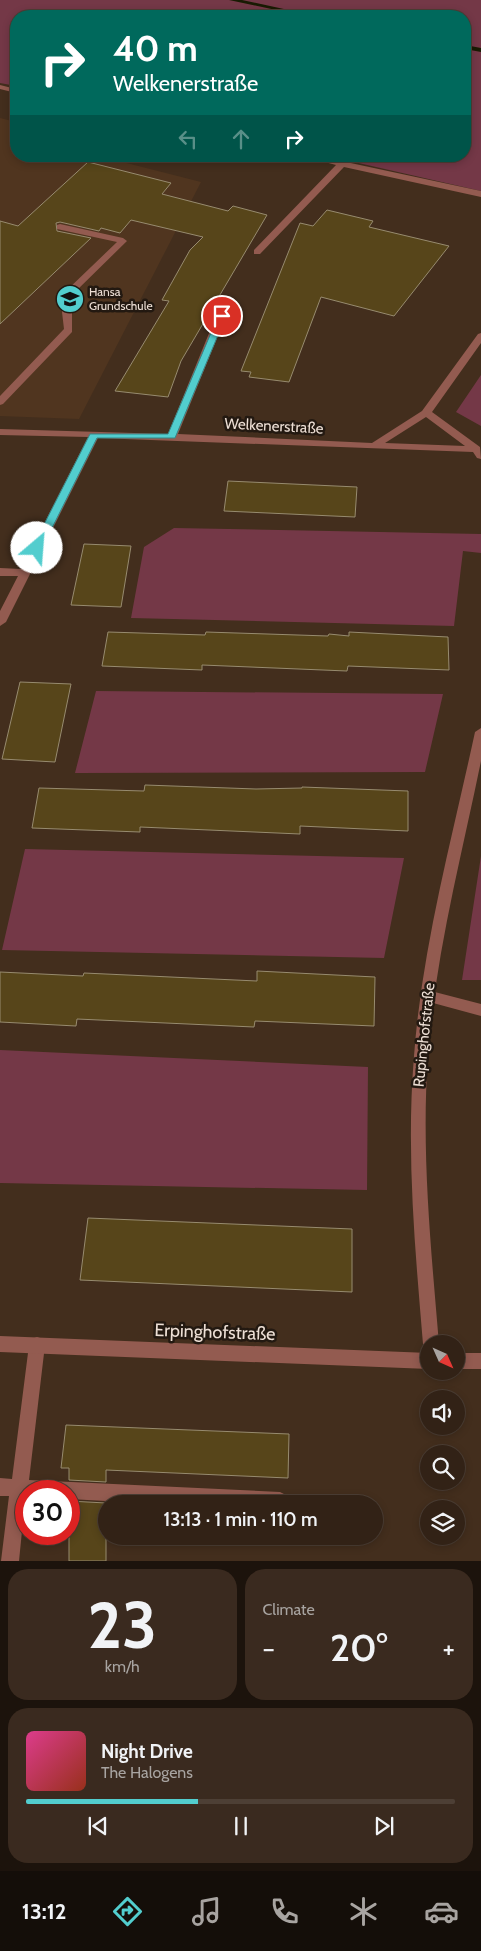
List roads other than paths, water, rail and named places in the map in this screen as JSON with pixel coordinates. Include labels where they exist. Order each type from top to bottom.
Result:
[{"type":"street","points":[[333,162],[481,194]]},
{"type":"street","points":[[257,252],[342,164]]},
{"type":"street","points":[[0,402],[69,330],[67,312],[70,292],[122,242],[60,227]]},
{"type":"street","points":[[172,436],[222,316]]},
{"type":"street","points":[[374,446],[426,413],[481,336]]},
{"type":"street","points":[[426,413],[478,452]]},
{"type":"street","name":"Welkenerstraße","points":[[0,432],[94,436],[172,436],[478,452]]},
{"type":"street","points":[[0,622],[94,436]]},
{"type":"street","points":[[0,572],[24,573]]},
{"type":"street","name":"Rupinghofstraße","points":[[430,1335],[420,1192],[418,1102],[427,996],[436,940],[481,732]]},
{"type":"street","points":[[427,996],[481,1010]]},
{"type":"street","name":"Erpinghofstraße","points":[[0,1344],[420,1360]]},
{"type":"street","points":[[20,1480],[36,1346]]},
{"type":"street","points":[[465,1361],[481,1361]]},
{"type":"street","points":[[0,1487],[15,1488]]},
{"type":"street","points":[[80,1491],[160,1495]]},
{"type":"street","points":[[10,1561],[15,1520]]},
{"type":"waterway","points":[[232,0],[283,10]]},
{"type":"waterway","points":[[471,48],[481,50]]},
{"type":"place","name":"Hansa Grundschule","points":[[70,299]]}]
